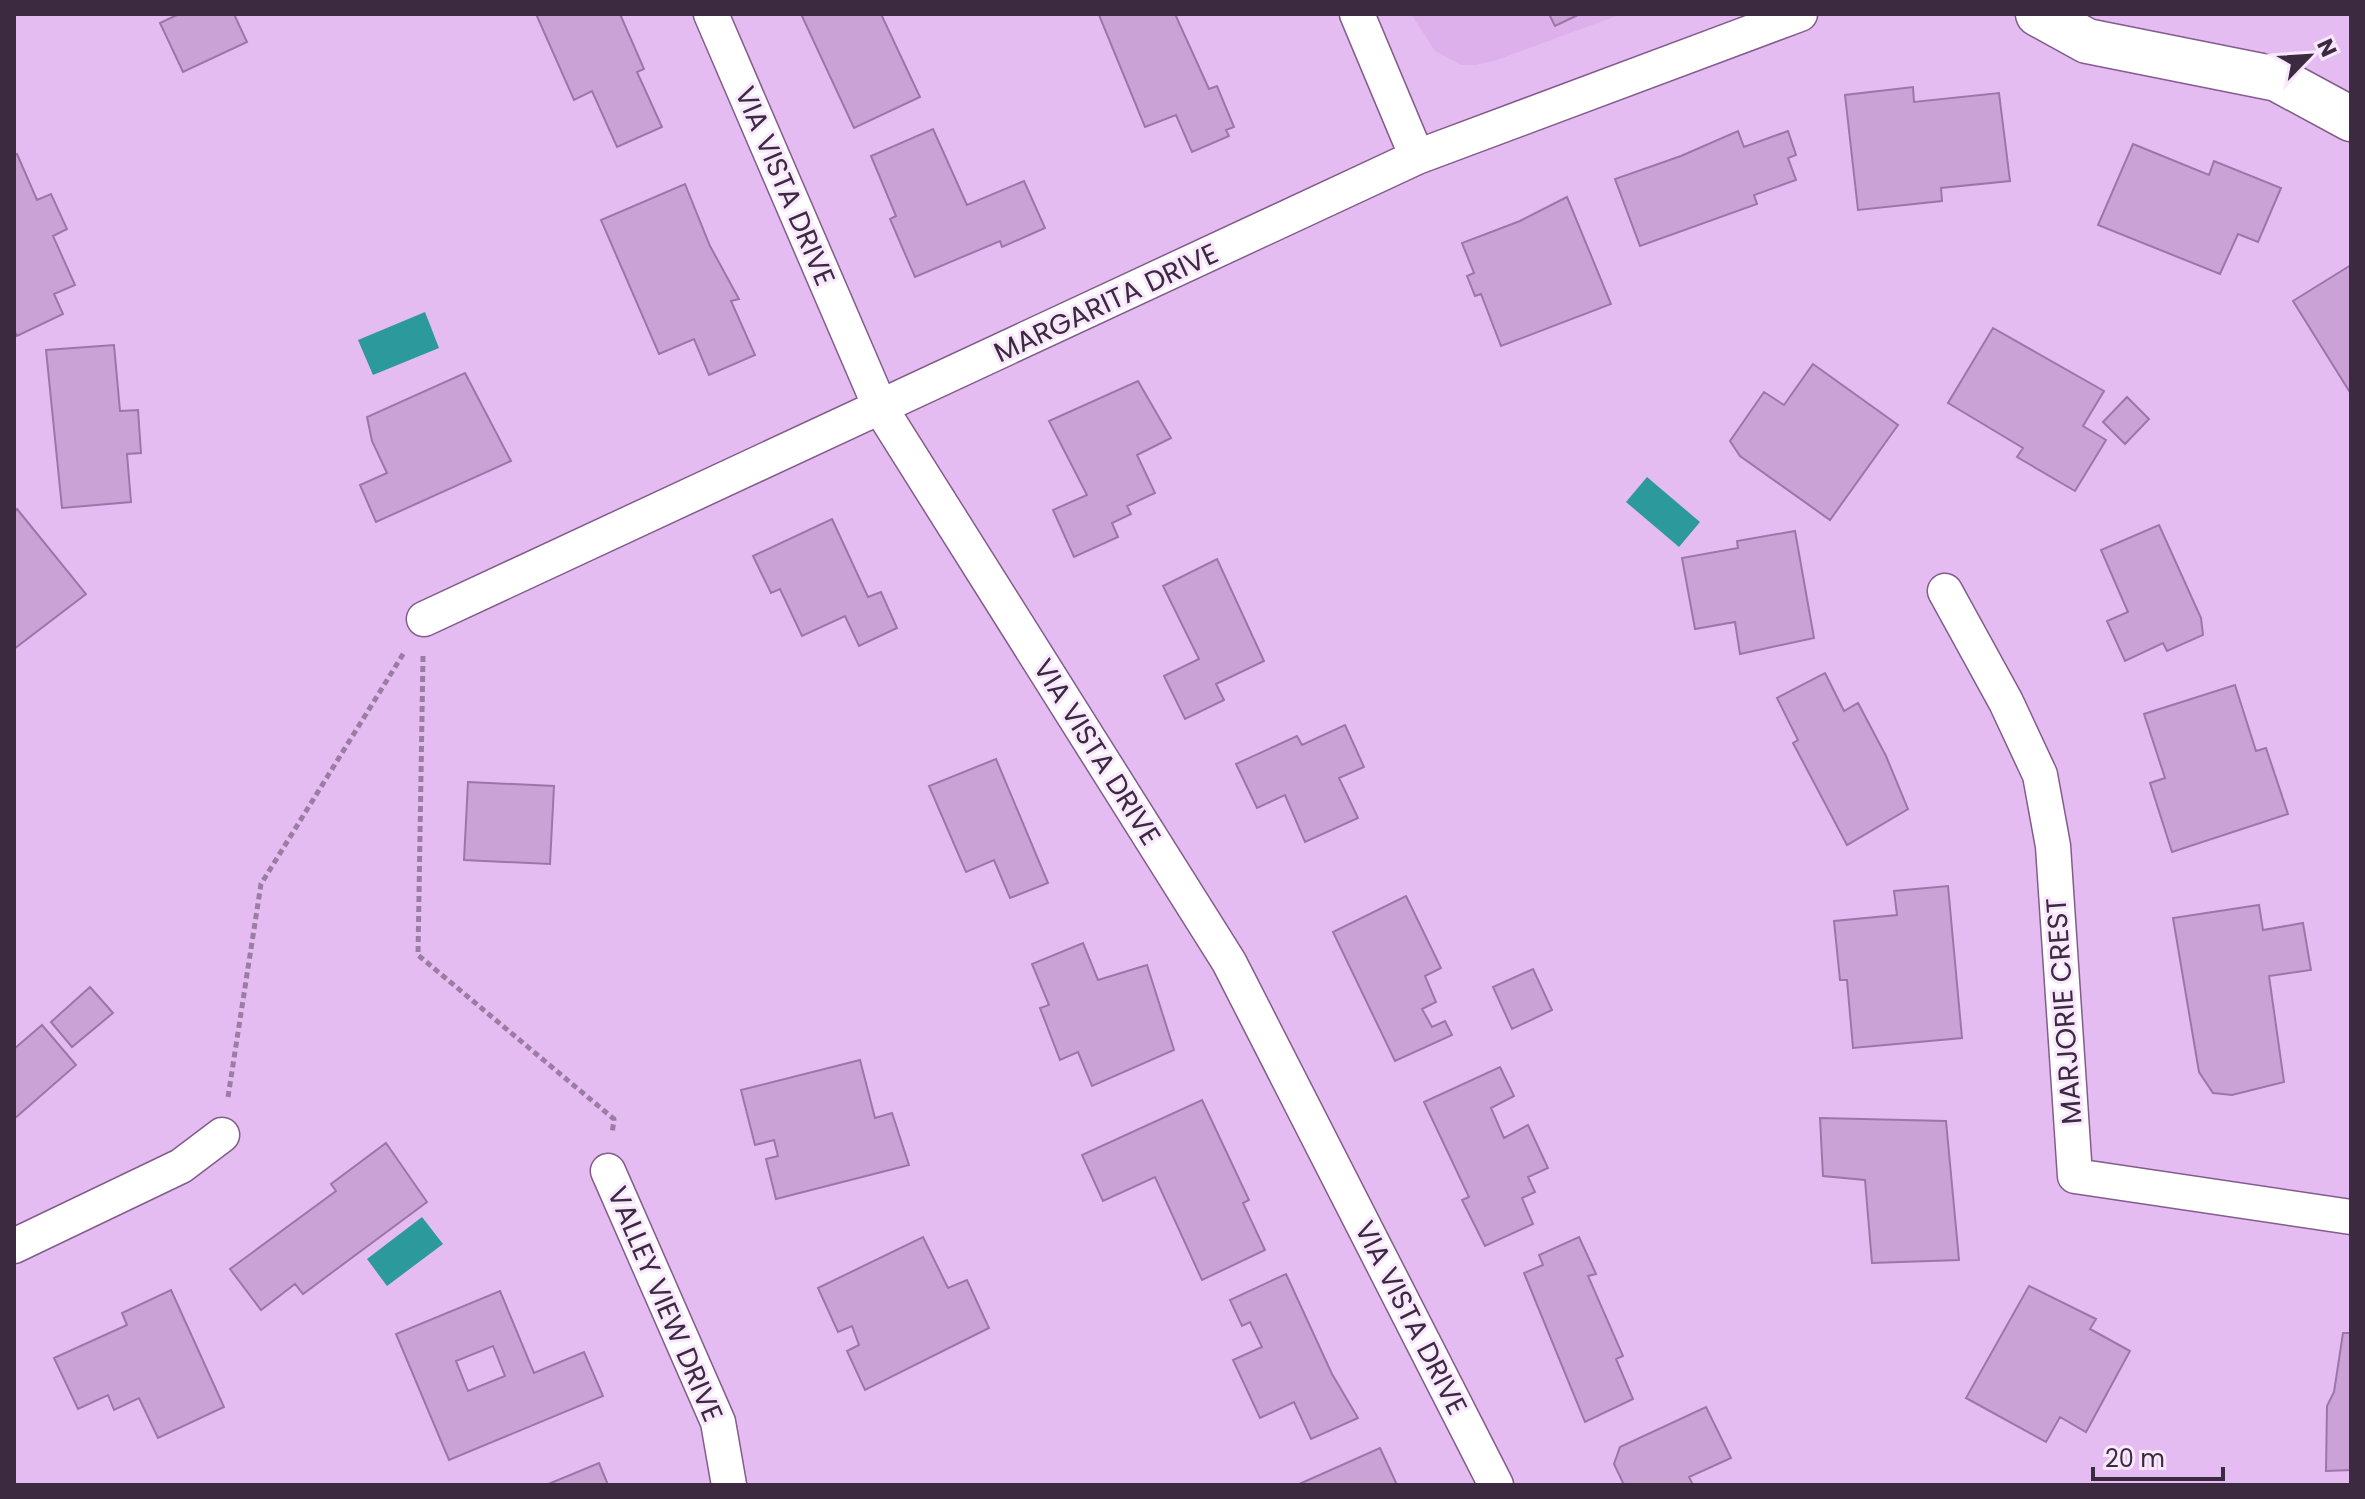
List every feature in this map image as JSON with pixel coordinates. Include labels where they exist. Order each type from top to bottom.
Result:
[{"type":"street","name":"VIA VISTA DRIVE","points":[[711,14],[881,409],[1229,962],[1496,1485]]},
{"type":"street","points":[[1357,14],[1417,157]]},
{"type":"street","name":"MARGARITA DRIVE","points":[[424,619],[1417,157],[1800,14]]},
{"type":"street","points":[[2038,14],[2087,41],[2277,79],[2351,119]]},
{"type":"street","name":"MARJORIE CREST","points":[[1945,591],[2006,702],[2040,775],[2053,846],[2075,1176],[2351,1217]]},
{"type":"street","points":[[14,1246],[181,1166],[222,1135]]},
{"type":"street","name":"VALLEY VIEW DRIVE","points":[[608,1171],[718,1422],[729,1485]]},
{"type":"path","points":[[222,1135],[261,884],[424,619]]},
{"type":"path","points":[[424,619],[418,955],[614,1119],[608,1171]]},
{"type":"shaded area","points":[[1411,14],[1622,14],[1497,60],[1461,65],[1435,51]]},
{"type":"shaded area","points":[[425,312],[439,348],[373,375],[358,340]]},
{"type":"shaded area","points":[[1647,477],[1700,522],[1679,547],[1626,502]]},
{"type":"shaded area","points":[[422,1217],[443,1244],[387,1286],[367,1259]]},
{"type":"building","points":[[179,14],[234,14],[247,42],[183,72],[160,23]]},
{"type":"building","points":[[536,14],[620,14],[644,69],[637,72],[662,127],[617,147],[592,91],[574,100]]},
{"type":"building","points":[[801,14],[881,14],[920,97],[854,128]]},
{"type":"building","points":[[1101,14],[1175,14],[1209,89],[1217,86],[1234,127],[1226,130],[1229,136],[1192,152],[1176,115],[1145,127]]},
{"type":"building","points":[[1549,14],[1580,14],[1555,26]]},
{"type":"building","points":[[1913,87],[1914,102],[1999,93],[2010,181],[1941,188],[1942,201],[1858,210],[1845,95]]},
{"type":"building","points":[[933,129],[967,205],[1024,181],[1045,228],[1002,247],[1000,241],[915,277],[890,219],[896,216],[871,156]]},
{"type":"building","points":[[1738,131],[1744,147],[1788,131],[1796,155],[1788,158],[1796,180],[1754,195],[1757,204],[1640,246],[1615,179],[1681,156]]},
{"type":"building","points":[[2133,144],[2209,175],[2214,161],[2281,188],[2258,242],[2238,234],[2220,274],[2098,225]]},
{"type":"building","points":[[17,154],[37,200],[51,194],[67,229],[53,236],[75,285],[54,294],[63,314],[17,336],[14,330],[14,155]]},
{"type":"building","points":[[685,184],[710,246],[739,299],[731,301],[755,355],[709,375],[694,339],[659,354],[601,220]]},
{"type":"building","points":[[1567,197],[1611,304],[1501,346],[1481,294],[1475,296],[1467,276],[1474,273],[1462,243],[1520,221]]},
{"type":"building","points":[[2351,265],[2351,394],[2293,301]]},
{"type":"building","points":[[1993,328],[2104,391],[2083,426],[2106,440],[2075,491],[2017,457],[2023,448],[1948,403]]},
{"type":"building","points":[[114,345],[120,411],[138,410],[141,453],[127,454],[131,502],[62,508],[46,350]]},
{"type":"building","points":[[1813,364],[1898,425],[1830,520],[1740,456],[1730,441],[1764,392],[1784,405]]},
{"type":"building","points":[[465,373],[511,461],[376,522],[360,485],[387,473],[372,441],[367,417]]},
{"type":"building","points":[[1138,381],[1171,438],[1137,455],[1155,493],[1127,506],[1131,514],[1112,523],[1118,537],[1074,557],[1053,510],[1087,495],[1049,421]]},
{"type":"building","points":[[2127,397],[2149,419],[2125,444],[2103,422]]},
{"type":"building","points":[[17,509],[86,594],[14,649],[14,512]]},
{"type":"building","points":[[832,519],[868,597],[881,592],[897,628],[859,646],[845,616],[802,636],[780,589],[771,593],[753,556]]},
{"type":"building","points":[[2159,525],[2201,618],[2203,635],[2167,651],[2163,643],[2125,661],[2107,621],[2128,612],[2101,550]]},
{"type":"building","points":[[1795,531],[1814,638],[1740,654],[1735,622],[1695,629],[1682,558],[1738,548],[1737,541]]},
{"type":"building","points":[[1217,559],[1264,661],[1216,684],[1224,700],[1185,719],[1164,676],[1199,659],[1163,586]]},
{"type":"building","points":[[1825,673],[1844,711],[1858,703],[1886,756],[1908,809],[1847,845],[1793,743],[1798,740],[1777,698]]},
{"type":"building","points":[[2235,685],[2256,751],[2266,748],[2288,814],[2172,852],[2150,783],[2165,778],[2144,714]]},
{"type":"building","points":[[1345,725],[1364,767],[1339,778],[1358,818],[1305,842],[1285,795],[1257,808],[1236,764],[1297,736],[1302,745]]},
{"type":"building","points":[[996,759],[1048,883],[1010,898],[994,860],[966,872],[929,786]]},
{"type":"building","points":[[468,782],[554,786],[550,864],[464,860]]},
{"type":"building","points":[[1948,886],[1962,1038],[1853,1048],[1847,980],[1840,980],[1834,921],[1897,915],[1894,891]]},
{"type":"building","points":[[1406,896],[1441,968],[1425,976],[1436,1002],[1422,1009],[1432,1027],[1445,1021],[1452,1035],[1395,1061],[1333,932]]},
{"type":"building","points":[[2259,905],[2263,930],[2303,923],[2311,970],[2269,976],[2284,1082],[2232,1095],[2213,1093],[2199,1072],[2173,918]]},
{"type":"building","points":[[1083,943],[1098,980],[1147,965],[1174,1050],[1092,1086],[1078,1052],[1060,1060],[1040,1008],[1049,1005],[1032,964]]},
{"type":"building","points":[[1533,969],[1552,1010],[1512,1029],[1493,987]]},
{"type":"building","points":[[90,987],[113,1013],[72,1047],[51,1022]]},
{"type":"building","points":[[42,1025],[76,1065],[14,1119],[14,1049]]},
{"type":"building","points":[[860,1060],[875,1118],[892,1113],[909,1165],[776,1199],[766,1159],[778,1156],[774,1140],[755,1145],[741,1090]]},
{"type":"building","points":[[1500,1067],[1514,1096],[1491,1108],[1504,1138],[1528,1125],[1548,1168],[1528,1177],[1535,1192],[1522,1198],[1533,1224],[1485,1246],[1462,1200],[1469,1197],[1424,1102]]},
{"type":"building","points":[[1202,1100],[1249,1200],[1243,1203],[1265,1250],[1202,1280],[1155,1177],[1103,1201],[1082,1155]]},
{"type":"building","points":[[1820,1118],[1946,1121],[1959,1260],[1872,1263],[1865,1180],[1823,1176]]},
{"type":"building","points":[[386,1143],[427,1202],[303,1294],[295,1284],[261,1310],[230,1269],[336,1191],[331,1184]]},
{"type":"building","points":[[923,1237],[948,1288],[967,1280],[989,1328],[865,1390],[847,1351],[859,1345],[852,1326],[838,1332],[818,1288]]},
{"type":"building","points":[[1579,1237],[1596,1274],[1588,1276],[1623,1356],[1616,1359],[1633,1399],[1585,1422],[1524,1273],[1543,1265],[1539,1255]]},
{"type":"building","points":[[1286,1274],[1332,1374],[1358,1418],[1311,1439],[1294,1402],[1260,1418],[1233,1360],[1262,1347],[1250,1322],[1242,1326],[1230,1300]]},
{"type":"building","points":[[2029,1286],[2096,1319],[2090,1329],[2130,1351],[2086,1432],[2060,1417],[2046,1442],[1966,1398]]},
{"type":"building","points":[[171,1290],[224,1407],[158,1438],[139,1398],[114,1410],[108,1395],[78,1409],[54,1358],[127,1325],[122,1313]]},
{"type":"building","points":[[500,1291],[534,1373],[584,1352],[603,1396],[449,1460],[396,1334]],"holes":[[[493,1346],[505,1376],[468,1391],[456,1361]]]},
{"type":"building","points":[[2343,1333],[2351,1333],[2351,1470],[2326,1471],[2327,1406],[2334,1392]]},
{"type":"building","points":[[1706,1407],[1731,1458],[1689,1477],[1693,1485],[1624,1485],[1614,1464],[1620,1447]]},
{"type":"building","points":[[1380,1448],[1397,1485],[1297,1485]]},
{"type":"building","points":[[599,1463],[608,1485],[546,1485]]}]
